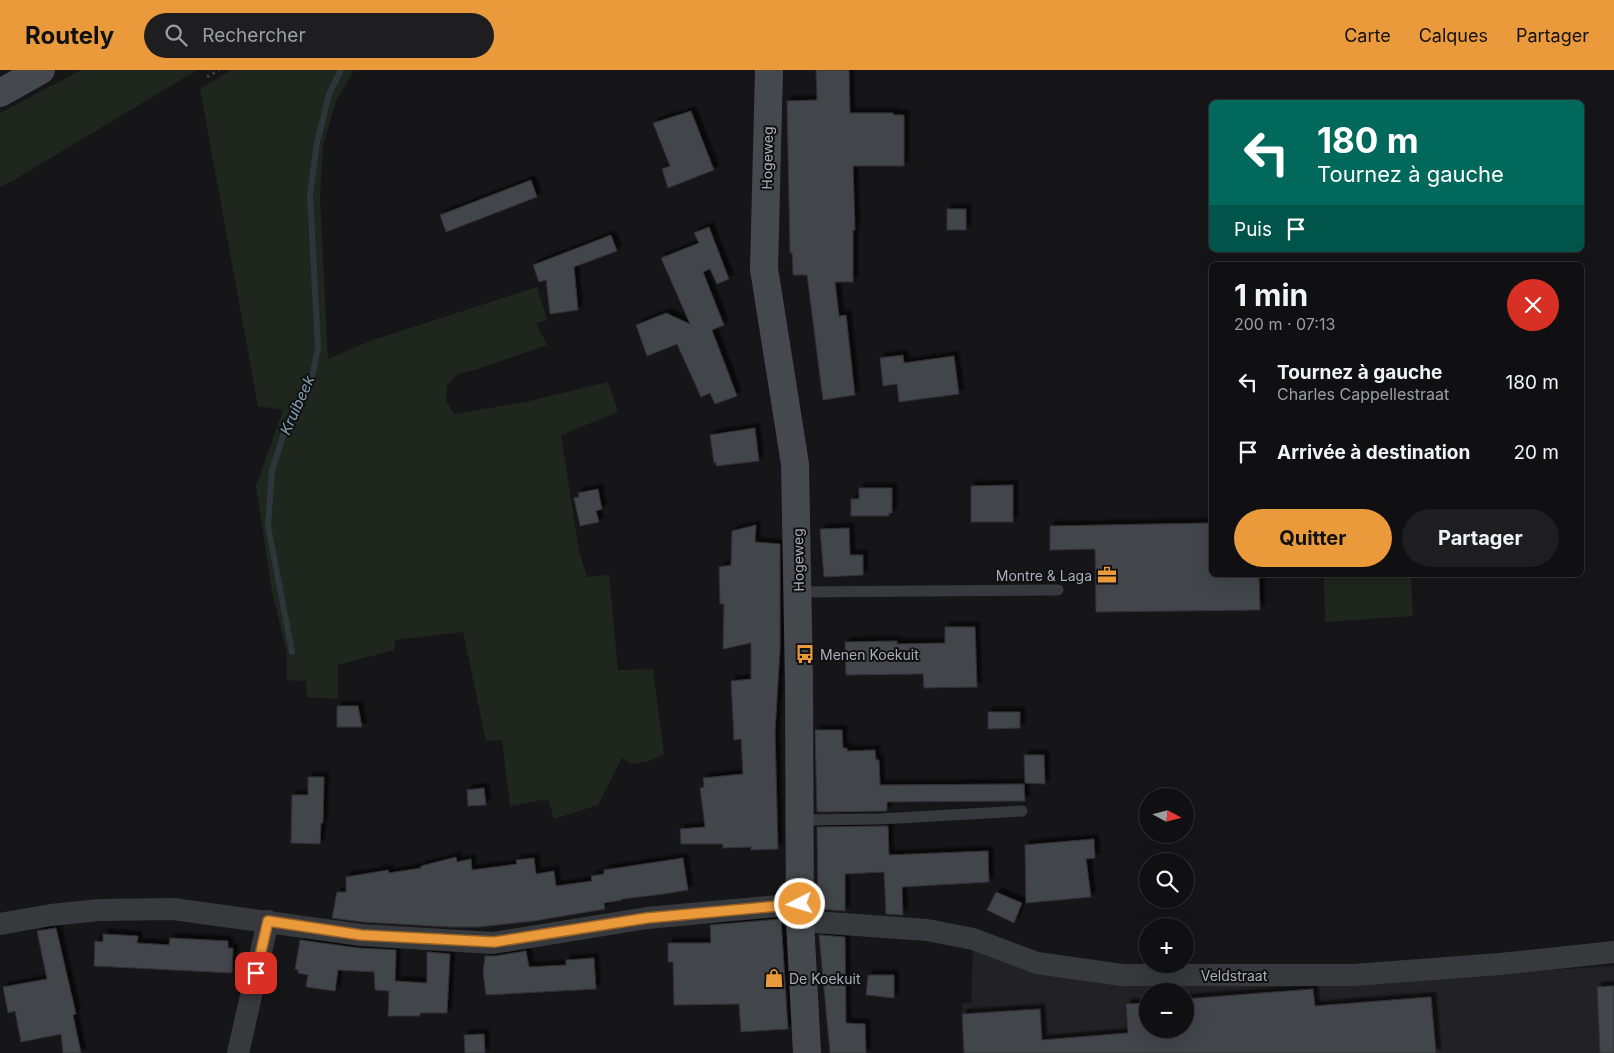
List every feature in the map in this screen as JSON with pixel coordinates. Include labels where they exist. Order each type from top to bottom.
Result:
[{"type":"street","points":[[0,93],[41,70]]},
{"type":"street","name":"Hogeweg","points":[[769,70],[764,269],[795,464],[798,592],[800,912],[807,1053]]},
{"type":"street","name":"Veldstraat","points":[[0,924],[50,915],[99,910],[174,909],[361,935],[494,942],[647,918],[800,912],[927,930],[973,939],[1037,963],[1122,975],[1353,974],[1500,964],[1614,952]]},
{"type":"street","points":[[238,1053],[268,921]]},
{"type":"lane","points":[[798,592],[1058,590]]},
{"type":"lane","points":[[800,820],[880,819],[1022,811]]},
{"type":"path","points":[[207,77],[219,70]]},
{"type":"shaded area","points":[[81,70],[197,70],[0,187],[0,113]]},
{"type":"shaded area","points":[[231,70],[354,70],[336,101],[323,146],[320,197],[328,359],[373,340],[537,287],[547,320],[536,323],[547,345],[458,374],[447,386],[446,400],[454,414],[525,402],[608,382],[618,412],[561,435],[579,551],[587,577],[609,575],[618,670],[653,669],[664,755],[646,762],[631,764],[622,758],[598,805],[554,819],[548,799],[510,806],[502,740],[486,741],[463,632],[395,640],[394,650],[338,665],[338,699],[307,697],[306,681],[287,680],[287,654],[272,591],[256,486],[283,410],[258,406],[200,89]]},
{"type":"shaded area","points":[[1324,577],[1411,577],[1413,616],[1325,622]]},
{"type":"shaded area","points":[[973,950],[1040,970],[1350,982],[1614,966],[1614,1053],[964,1053],[962,1003],[971,1003]]},
{"type":"building","points":[[816,70],[849,70],[850,114],[893,113],[894,115],[904,115],[904,166],[853,166],[855,230],[853,230],[853,282],[835,282],[839,316],[846,315],[855,395],[823,400],[807,275],[793,275],[792,253],[790,253],[787,101],[817,100]]},
{"type":"building","points":[[691,111],[714,170],[668,188],[662,169],[670,166],[653,123]]},
{"type":"building","points":[[531,180],[537,197],[446,232],[440,215]]},
{"type":"building","points":[[947,209],[966,209],[966,230],[947,230]]},
{"type":"building","points":[[709,227],[729,279],[717,284],[710,269],[703,272],[724,325],[712,330],[737,396],[715,404],[710,393],[701,397],[677,344],[647,356],[636,325],[666,313],[690,324],[661,258],[699,243],[694,233]]},
{"type":"building","points":[[611,235],[617,251],[574,267],[578,310],[550,314],[546,280],[539,282],[533,265]]},
{"type":"building","points":[[903,355],[904,363],[954,356],[959,394],[899,402],[897,384],[883,386],[880,358]]},
{"type":"building","points":[[755,428],[759,461],[716,466],[710,435]]},
{"type":"building","points":[[1013,485],[1013,522],[971,522],[971,486]]},
{"type":"building","points":[[859,488],[892,488],[892,513],[889,513],[889,516],[851,516],[851,499],[859,499]]},
{"type":"building","points":[[598,489],[602,509],[596,511],[599,522],[580,526],[574,498],[579,497],[578,493]]},
{"type":"building","points":[[1209,523],[1209,577],[1259,577],[1260,610],[1096,612],[1095,549],[1050,550],[1050,526]]},
{"type":"building","points":[[756,525],[755,542],[780,544],[780,649],[775,732],[778,849],[751,850],[751,847],[723,848],[723,844],[681,844],[680,829],[705,827],[700,788],[704,787],[703,778],[743,774],[741,739],[734,740],[731,681],[751,679],[751,643],[723,649],[724,604],[720,604],[719,567],[731,565],[732,531]]},
{"type":"building","points":[[849,528],[850,555],[863,555],[863,575],[824,577],[820,529]]},
{"type":"building","points":[[945,627],[975,627],[977,687],[924,688],[923,674],[846,675],[845,642],[897,641],[897,644],[945,643]]},
{"type":"building","points":[[337,706],[358,706],[362,727],[337,727]]},
{"type":"building","points":[[988,712],[1020,712],[1020,728],[988,729]]},
{"type":"building","points":[[815,730],[842,730],[843,748],[847,748],[847,751],[875,750],[876,760],[879,760],[880,785],[1024,784],[1025,801],[887,802],[887,811],[817,812]]},
{"type":"building","points":[[1024,755],[1044,755],[1045,784],[1025,783]]},
{"type":"building","points":[[308,777],[324,777],[323,823],[321,823],[320,844],[291,843],[292,795],[308,795]]},
{"type":"building","points":[[484,788],[486,805],[468,806],[467,790]]},
{"type":"building","points":[[888,826],[889,855],[988,851],[989,882],[902,887],[903,915],[886,914],[884,872],[845,874],[845,911],[818,909],[817,827]]},
{"type":"building","points":[[1094,839],[1095,858],[1086,859],[1091,897],[1026,903],[1025,845]]},
{"type":"building","points":[[456,857],[457,862],[471,859],[472,870],[517,864],[516,860],[534,858],[536,874],[554,871],[556,886],[592,881],[591,876],[604,874],[604,870],[683,858],[688,890],[604,903],[605,909],[534,921],[479,927],[362,922],[332,918],[337,892],[346,892],[346,877],[388,870],[389,873],[421,868],[421,866]]},
{"type":"building","points":[[996,892],[1022,903],[1014,923],[987,910]]},
{"type":"building","points":[[781,919],[788,1029],[741,1032],[739,1004],[674,1005],[673,962],[668,962],[668,943],[711,943],[710,925]]},
{"type":"building","points":[[56,928],[76,1014],[73,1015],[81,1053],[63,1053],[61,1034],[21,1042],[15,1011],[8,1013],[3,987],[47,979],[37,931]]},
{"type":"building","points":[[103,934],[138,936],[137,943],[169,945],[170,938],[228,941],[228,948],[233,948],[232,973],[94,966],[95,941],[103,942]]},
{"type":"building","points":[[819,935],[845,937],[846,1023],[865,1024],[866,1053],[830,1053]]},
{"type":"building","points":[[300,940],[359,948],[396,950],[395,981],[427,983],[427,952],[450,954],[447,1013],[420,1013],[420,1016],[388,1016],[389,991],[375,990],[374,972],[338,970],[335,991],[306,987],[308,975],[298,973],[298,970],[295,969]]},
{"type":"building","points":[[526,951],[529,967],[566,965],[566,960],[594,958],[596,989],[486,995],[483,972],[485,956]]},
{"type":"building","points":[[868,975],[894,975],[894,998],[866,995]]},
{"type":"building","points":[[1614,986],[1614,1053],[1600,1053],[1597,987]]},
{"type":"building","points":[[1313,989],[1315,1006],[1431,997],[1436,1053],[964,1053],[962,1014],[1040,1009],[1042,1040],[1128,1033],[1126,1004],[1139,1003],[1139,1038],[1194,1038],[1194,998]]},
{"type":"building","points":[[484,1034],[485,1053],[465,1053],[464,1035]]},
{"type":"waterway","name":"Kruibeek","points":[[292,652],[268,526],[272,470],[287,424],[311,381],[318,348],[310,194],[317,143],[329,94],[341,70]]},
{"type":"place","name":"Montre & Laga","points":[[1107,575]]},
{"type":"place","name":"Menen Koekuit","points":[[805,654]]},
{"type":"place","name":"De Koekuit","points":[[774,978]]},
{"type":"route","points":[[256,973],[268,921],[361,935],[494,942],[647,918],[800,904]]}]
